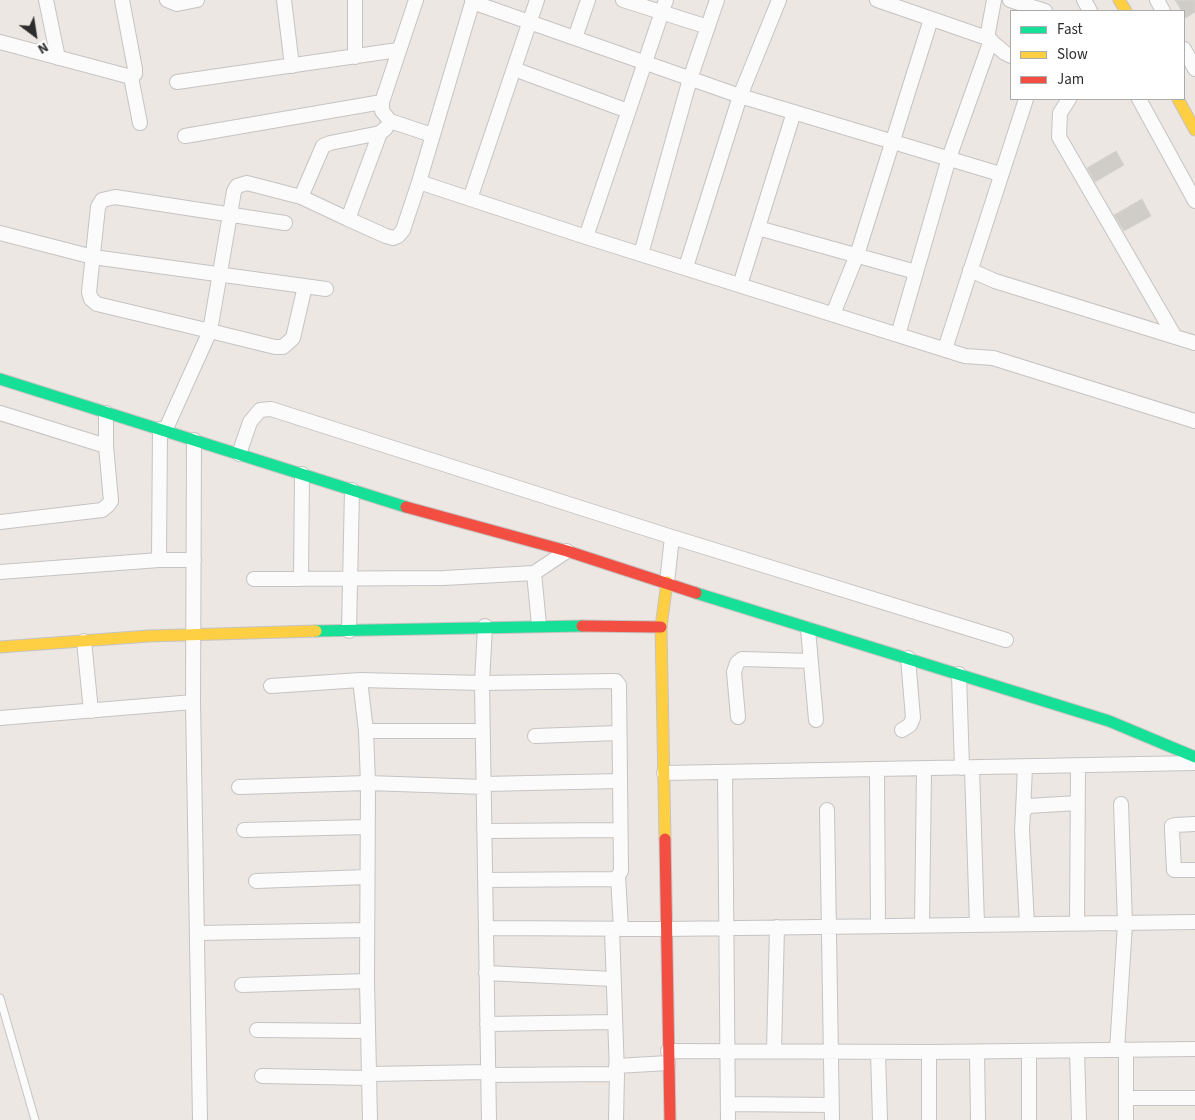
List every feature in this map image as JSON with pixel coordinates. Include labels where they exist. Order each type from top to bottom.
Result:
[{"type":"street","points":[[46,0],[58,58]]},
{"type":"street","points":[[122,0],[135,69],[135,74],[131,77]]},
{"type":"street","points":[[167,0],[177,4],[197,0]]},
{"type":"street","points":[[284,0],[292,66]]},
{"type":"street","points":[[355,0],[355,57]]},
{"type":"street","points":[[416,0],[382,102],[382,111],[390,121],[432,135]]},
{"type":"street","points":[[470,199],[537,0]]},
{"type":"street","points":[[575,38],[588,0]]},
{"type":"street","points":[[623,0],[664,6],[708,27]]},
{"type":"street","points":[[641,254],[690,79],[718,0]]},
{"type":"street","points":[[686,267],[740,96],[779,0]]},
{"type":"street","points":[[877,0],[989,39],[1004,53],[1010,56]]},
{"type":"street","points":[[898,335],[949,158],[989,39],[994,0]]},
{"type":"street","points":[[1010,0],[1042,10]]},
{"type":"street","points":[[159,560],[163,430],[210,331],[234,192],[240,184],[247,183],[301,197],[386,236],[393,238],[398,236],[403,230],[419,182],[472,1],[740,96],[1000,174]]},
{"type":"street","points":[[586,237],[664,6]]},
{"type":"street","points":[[833,314],[857,255],[931,19]]},
{"type":"street","points":[[0,42],[131,77]]},
{"type":"street","points":[[178,82],[398,50]]},
{"type":"street","points":[[1185,51],[1195,69]]},
{"type":"street","points":[[514,69],[628,111]]},
{"type":"street","points":[[131,77],[140,122]]},
{"type":"street","points":[[945,350],[1000,174],[1026,100]]},
{"type":"street","points":[[1068,100],[1060,112],[1059,138],[1175,337]]},
{"type":"street","points":[[1140,100],[1195,201]]},
{"type":"street","points":[[1179,100],[1195,130]]},
{"type":"street","points":[[185,136],[382,102]]},
{"type":"street","points":[[740,285],[794,112]]},
{"type":"street","points":[[348,219],[380,133],[390,121]]},
{"type":"street","points":[[301,197],[323,146],[380,133]]},
{"type":"street","points":[[419,182],[586,237],[945,350],[965,356],[994,358],[1195,421]]},
{"type":"street","points":[[285,223],[115,196],[107,197],[98,207],[89,292],[91,299],[97,304],[275,348],[283,347],[293,338],[305,286]]},
{"type":"street","points":[[758,228],[916,272]]},
{"type":"street","points":[[0,233],[93,257],[326,289]]},
{"type":"street","points":[[970,270],[995,280],[1195,342]]},
{"type":"street","points":[[0,379],[450,520],[567,550],[808,629],[1109,721],[1195,757]]},
{"type":"street","points":[[239,454],[250,422],[260,410],[271,409],[672,537],[1006,640]]},
{"type":"street","points":[[0,522],[102,510],[111,501],[106,446],[106,413]]},
{"type":"street","points":[[0,414],[106,446]]},
{"type":"street","points":[[194,440],[193,702],[200,1120]]},
{"type":"street","points":[[301,579],[302,474]]},
{"type":"street","points":[[349,631],[352,490]]},
{"type":"street","points":[[670,1120],[662,627],[672,537]]},
{"type":"street","points":[[254,579],[444,578],[534,573],[567,550]]},
{"type":"street","points":[[0,572],[159,560],[194,560]]},
{"type":"street","points":[[534,573],[539,625]]},
{"type":"street","points":[[0,647],[194,634],[539,625],[662,627]]},
{"type":"street","points":[[485,626],[482,682],[488,1120]]},
{"type":"street","points":[[808,629],[816,720]]},
{"type":"street","points":[[84,641],[91,711]]},
{"type":"street","points":[[738,717],[734,672],[737,663],[742,658],[811,661]]},
{"type":"street","points":[[902,730],[910,725],[913,718],[908,658]]},
{"type":"street","points":[[959,674],[977,925]]},
{"type":"street","points":[[360,680],[366,731],[368,783],[366,827],[370,1120]]},
{"type":"street","points":[[271,686],[360,680],[482,682],[616,681],[619,685],[619,830],[621,871],[618,876],[613,979],[616,1120]]},
{"type":"street","points":[[0,718],[193,702]]},
{"type":"street","points":[[366,731],[483,731]]},
{"type":"street","points":[[535,736],[618,733]]},
{"type":"street","points":[[664,773],[1195,764]]},
{"type":"street","points":[[1077,924],[1078,766]]},
{"type":"street","points":[[1025,767],[1022,830],[1027,924]]},
{"type":"street","points":[[922,925],[924,769]]},
{"type":"street","points":[[877,770],[878,926]]},
{"type":"street","points":[[725,772],[728,1120]]},
{"type":"street","points":[[239,786],[368,783],[484,785],[620,781]]},
{"type":"street","points":[[1023,812],[1028,806],[1077,803]]},
{"type":"street","points":[[1121,804],[1125,924],[1122,1050],[1126,1120]]},
{"type":"street","points":[[827,810],[832,1120]]},
{"type":"street","points":[[1195,824],[1172,826],[1174,870],[1195,870]]},
{"type":"street","points":[[244,830],[366,827]]},
{"type":"street","points":[[484,831],[619,830]]},
{"type":"street","points":[[485,880],[614,879],[618,876]]},
{"type":"street","points":[[256,881],[367,877]]},
{"type":"street","points":[[486,928],[666,929],[1195,922]]},
{"type":"street","points":[[774,1051],[777,927]]},
{"type":"street","points":[[198,933],[367,930]]},
{"type":"street","points":[[486,973],[613,979]]},
{"type":"street","points":[[242,985],[367,981]]},
{"type":"street","points":[[487,1024],[614,1022]]},
{"type":"street","points":[[257,1030],[368,1030]]},
{"type":"street","points":[[262,1076],[488,1074],[616,1070],[668,1057],[728,1051],[977,1052],[1195,1049]]},
{"type":"street","points":[[1029,1120],[1030,1051]]},
{"type":"street","points":[[1077,1051],[1079,1120]]},
{"type":"street","points":[[878,1052],[880,1120]]},
{"type":"street","points":[[929,1052],[929,1120]]},
{"type":"street","points":[[977,1052],[978,1120]]},
{"type":"street","points":[[1126,1098],[1195,1098]]},
{"type":"street","points":[[728,1104],[832,1105]]},
{"type":"lane","points":[[0,998],[35,1120]]},
{"type":"building","points":[[1175,0],[1195,0],[1195,12],[1186,18],[1185,10],[1181,10]]},
{"type":"building","points":[[1116,151],[1124,165],[1095,182],[1087,168]]},
{"type":"building","points":[[1142,199],[1151,216],[1124,231],[1114,215]]},
{"type":"traffic: fast","points":[[0,379],[406,507]]},
{"type":"traffic: fast","points":[[696,593],[1109,721],[1195,757]]},
{"type":"traffic: fast","points":[[316,631],[582,626]]},
{"type":"traffic: slow","points":[[1119,0],[1125,10]]},
{"type":"traffic: slow","points":[[1179,100],[1195,130]]},
{"type":"traffic: slow","points":[[665,839],[661,627],[667,582]]},
{"type":"traffic: slow","points":[[0,647],[149,636],[316,631]]},
{"type":"traffic: jam","points":[[406,507],[567,551],[696,593]]},
{"type":"traffic: jam","points":[[582,626],[661,627]]},
{"type":"traffic: jam","points":[[665,839],[670,1120]]}]
